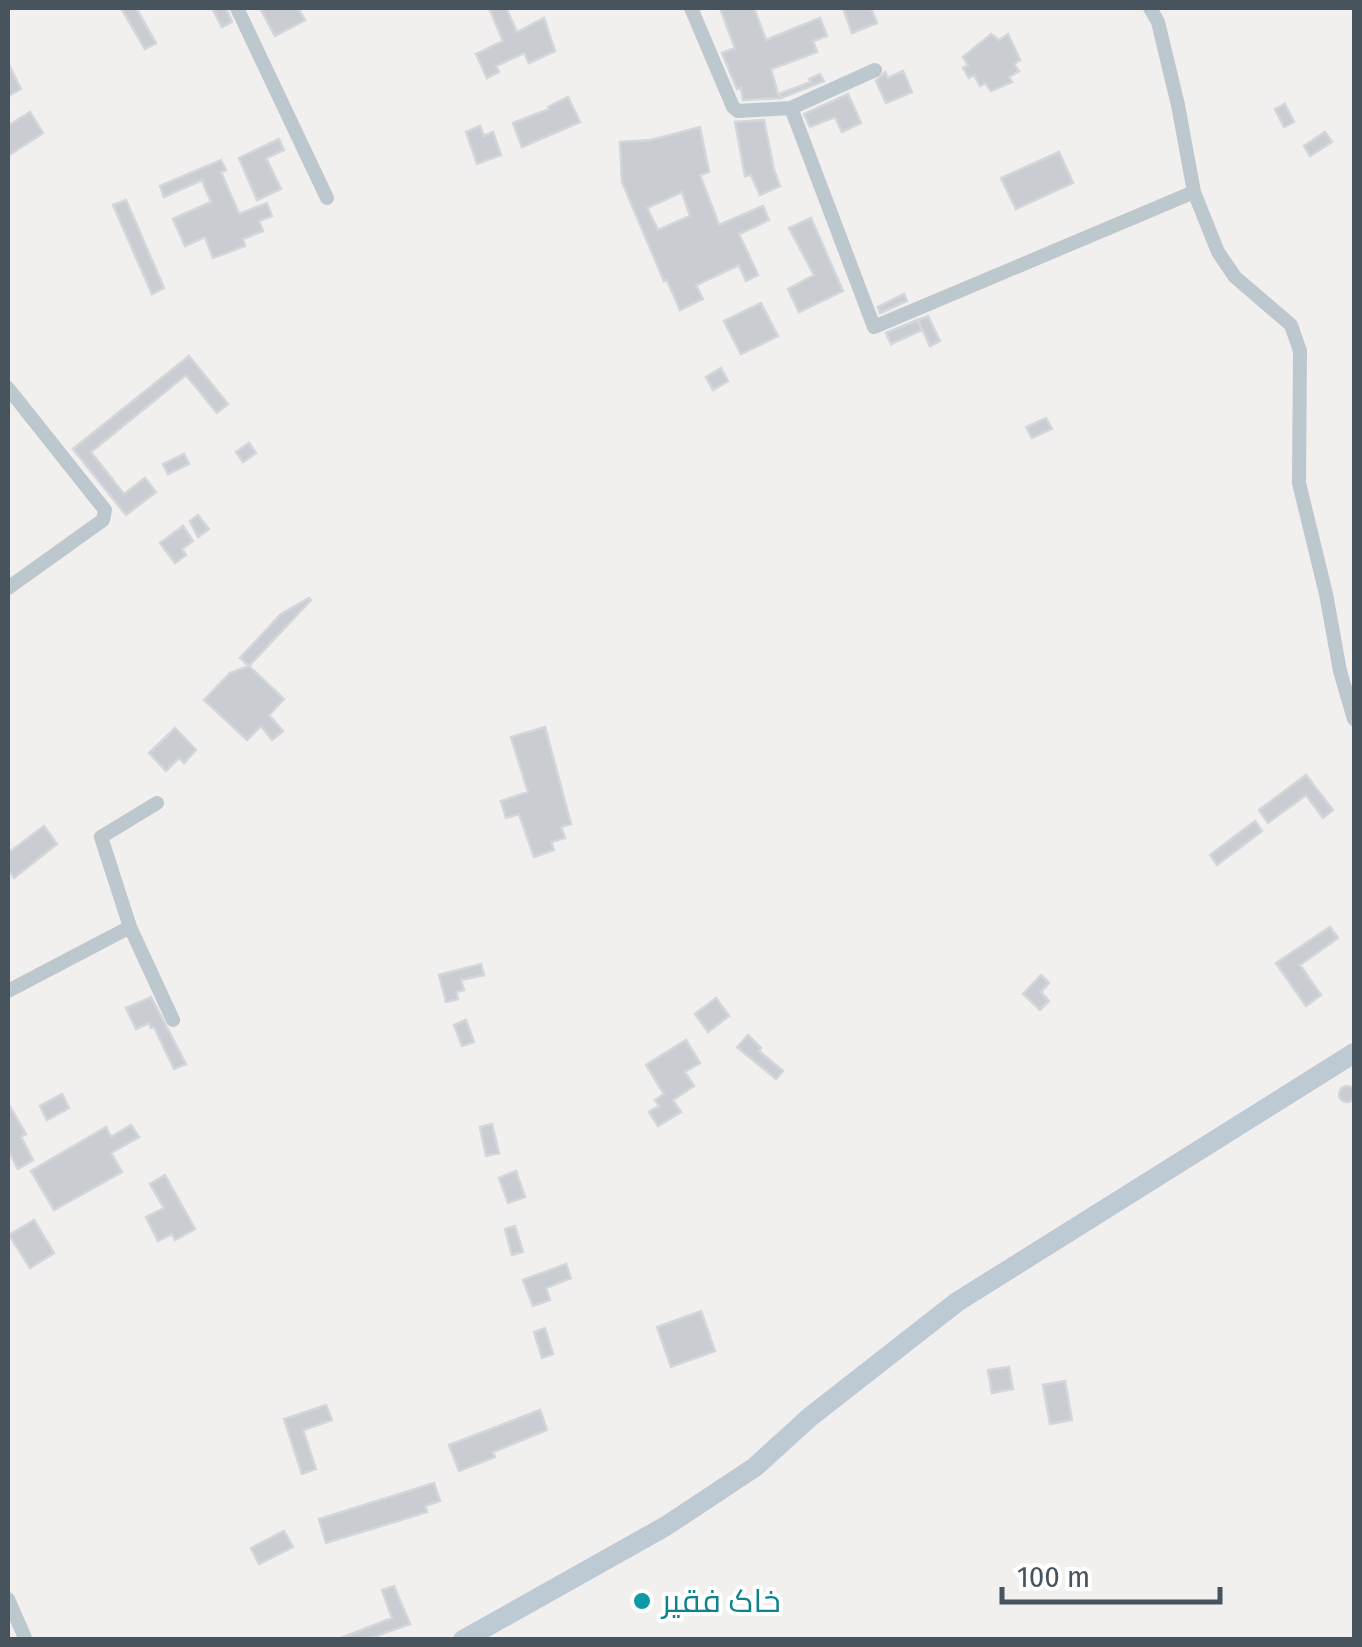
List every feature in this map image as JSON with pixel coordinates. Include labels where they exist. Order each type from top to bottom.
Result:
[{"type":"street","points":[[237,8],[328,198]]},
{"type":"street","points":[[691,8],[733,108],[738,111],[791,108],[876,70]]},
{"type":"street","points":[[1150,8],[1158,22],[1178,105],[1194,192],[1218,252],[1235,277],[1291,325],[1300,350],[1299,483],[1340,671],[1354,713]]},
{"type":"street","points":[[791,108],[874,327],[1194,192]]},
{"type":"street","points":[[8,388],[105,510],[103,520],[8,588]]},
{"type":"street","points":[[157,803],[101,837],[130,928],[173,1020]]},
{"type":"street","points":[[8,991],[130,928]]},
{"type":"street","points":[[463,1640],[666,1526],[755,1467],[810,1417],[957,1302],[1354,1053]]},
{"type":"street","points":[[8,1599],[26,1640]]},
{"type":"building","points":[[121,8],[136,8],[156,43],[145,49]]},
{"type":"building","points":[[212,8],[226,8],[232,22],[222,27]]},
{"type":"building","points":[[260,8],[298,8],[305,20],[275,36]]},
{"type":"building","points":[[489,8],[506,8],[517,32],[544,18],[555,51],[529,63],[524,53],[496,66],[499,72],[487,78],[476,54],[503,41]]},
{"type":"building","points":[[720,8],[754,8],[766,40],[820,18],[827,36],[813,41],[817,52],[771,69],[779,98],[743,100],[741,88],[737,89],[722,53],[735,48]]},
{"type":"building","points":[[843,8],[871,8],[877,23],[852,33]]},
{"type":"building","points":[[991,34],[999,40],[1008,34],[1020,60],[1014,64],[1019,71],[1009,77],[1012,82],[991,91],[985,83],[980,86],[974,75],[969,78],[963,68],[968,65],[963,57]]},
{"type":"building","points":[[8,63],[21,89],[8,96]]},
{"type":"building","points":[[903,71],[912,92],[886,103],[876,81],[885,72],[888,78]]},
{"type":"building","points":[[820,74],[824,81],[781,98],[779,94],[811,82],[809,79]]},
{"type":"building","points":[[848,94],[861,123],[842,132],[835,117],[810,127],[804,114]]},
{"type":"building","points":[[568,97],[580,122],[522,147],[513,123]]},
{"type":"building","points":[[1285,104],[1294,122],[1284,127],[1275,109]]},
{"type":"building","points":[[30,112],[43,133],[8,156],[8,126]]},
{"type":"building","points":[[764,120],[780,186],[760,195],[751,175],[745,176],[735,122]]},
{"type":"building","points":[[480,126],[484,136],[493,132],[501,155],[477,164],[466,132]]},
{"type":"building","points":[[700,127],[709,172],[700,175],[719,225],[763,206],[769,220],[739,234],[758,275],[746,281],[739,265],[696,285],[703,299],[680,310],[622,182],[620,142],[651,140]],"holes":[[[682,192],[690,216],[658,230],[647,208]]]},
{"type":"building","points":[[1325,132],[1332,142],[1310,156],[1304,146]]},
{"type":"building","points":[[279,139],[284,150],[266,158],[281,189],[257,200],[239,158]]},
{"type":"building","points":[[1059,152],[1073,183],[1016,209],[1001,178]]},
{"type":"building","points":[[221,160],[226,170],[221,172],[239,214],[267,203],[272,216],[259,221],[263,231],[243,239],[245,246],[213,258],[205,237],[185,246],[173,219],[211,202],[202,180],[164,197],[160,186]]},
{"type":"building","points":[[126,200],[164,288],[152,294],[113,205]]},
{"type":"building","points":[[811,218],[843,291],[799,312],[788,289],[814,275],[789,228]]},
{"type":"building","points":[[904,294],[907,301],[880,313],[878,307]]},
{"type":"building","points":[[761,303],[778,336],[741,354],[724,321]]},
{"type":"building","points":[[928,316],[940,341],[930,346],[918,320]]},
{"type":"building","points":[[917,320],[922,330],[891,344],[886,333]]},
{"type":"building","points":[[189,356],[228,404],[217,413],[186,375],[91,452],[124,494],[145,478],[156,492],[126,515],[73,449]]},
{"type":"building","points":[[721,368],[728,381],[713,390],[706,377]]},
{"type":"building","points":[[1046,418],[1052,429],[1032,438],[1026,427]]},
{"type":"building","points":[[249,443],[256,453],[243,462],[236,452]]},
{"type":"building","points":[[184,454],[189,464],[168,474],[163,464]]},
{"type":"building","points":[[198,515],[209,529],[198,537],[190,521]]},
{"type":"building","points":[[183,526],[193,541],[182,549],[186,555],[175,563],[160,543]]},
{"type":"building","points":[[309,598],[249,666],[240,658],[281,614]]},
{"type":"building","points":[[249,666],[284,699],[269,715],[283,731],[272,740],[261,726],[247,740],[204,700],[230,673]]},
{"type":"building","points":[[545,727],[571,824],[561,827],[565,838],[551,842],[554,850],[534,857],[519,814],[506,818],[501,801],[528,792],[511,737]]},
{"type":"building","points":[[175,728],[196,750],[184,763],[179,758],[166,771],[149,753]]},
{"type":"building","points":[[1306,775],[1333,810],[1323,818],[1306,795],[1268,823],[1259,810]]},
{"type":"building","points":[[1255,821],[1262,831],[1217,865],[1210,855]]},
{"type":"building","points":[[44,826],[57,844],[14,878],[8,869],[8,853]]},
{"type":"building","points":[[1330,927],[1338,938],[1300,965],[1321,995],[1306,1006],[1276,963]]},
{"type":"building","points":[[481,964],[484,975],[461,980],[464,990],[456,992],[458,999],[446,1002],[439,975]]},
{"type":"building","points":[[1041,975],[1049,983],[1041,992],[1049,1001],[1040,1010],[1023,994]]},
{"type":"building","points":[[151,997],[186,1064],[174,1069],[149,1023],[136,1029],[126,1008]]},
{"type":"building","points":[[716,998],[729,1016],[708,1032],[695,1014]]},
{"type":"building","points":[[466,1020],[474,1042],[462,1046],[454,1025]]},
{"type":"building","points":[[748,1035],[761,1048],[759,1051],[783,1071],[776,1079],[737,1047]]},
{"type":"building","points":[[686,1040],[700,1063],[685,1072],[694,1086],[673,1100],[681,1112],[658,1126],[649,1112],[659,1106],[655,1100],[664,1094],[646,1065]]},
{"type":"building","points":[[1347,1086],[1355,1094],[1347,1102],[1339,1094]]},
{"type":"building","points":[[62,1094],[69,1108],[47,1120],[40,1106]]},
{"type":"building","points":[[8,1103],[26,1134],[21,1137],[33,1160],[18,1169],[8,1150]]},
{"type":"building","points":[[492,1124],[499,1153],[486,1156],[480,1127]]},
{"type":"building","points":[[131,1125],[139,1137],[111,1153],[122,1172],[54,1210],[31,1171],[106,1127],[111,1137]]},
{"type":"building","points":[[516,1171],[525,1197],[508,1203],[499,1178]]},
{"type":"building","points":[[165,1175],[195,1229],[175,1240],[172,1234],[158,1241],[146,1217],[164,1208],[150,1184]]},
{"type":"building","points":[[34,1220],[54,1253],[30,1268],[9,1235]]},
{"type":"building","points":[[515,1226],[523,1252],[512,1255],[505,1229]]},
{"type":"building","points":[[566,1264],[571,1278],[546,1288],[550,1300],[533,1306],[523,1280]]},
{"type":"building","points":[[701,1311],[715,1351],[671,1367],[657,1327]]},
{"type":"building","points":[[545,1328],[553,1354],[542,1358],[534,1332]]},
{"type":"building","points":[[1009,1367],[1013,1389],[992,1393],[988,1370]]},
{"type":"building","points":[[1065,1381],[1072,1420],[1050,1424],[1043,1385]]},
{"type":"building","points":[[326,1405],[332,1420],[303,1430],[316,1469],[302,1474],[284,1419]]},
{"type":"building","points":[[540,1410],[547,1430],[459,1471],[449,1445]]},
{"type":"building","points":[[434,1483],[440,1501],[425,1506],[427,1512],[326,1543],[319,1519]]},
{"type":"building","points":[[284,1531],[293,1547],[259,1564],[251,1548]]},
{"type":"building","points":[[394,1586],[410,1624],[365,1640],[336,1640],[392,1618],[382,1590]]},
{"type":"place","name":"خاک فقیر","points":[[642,1601]]}]
